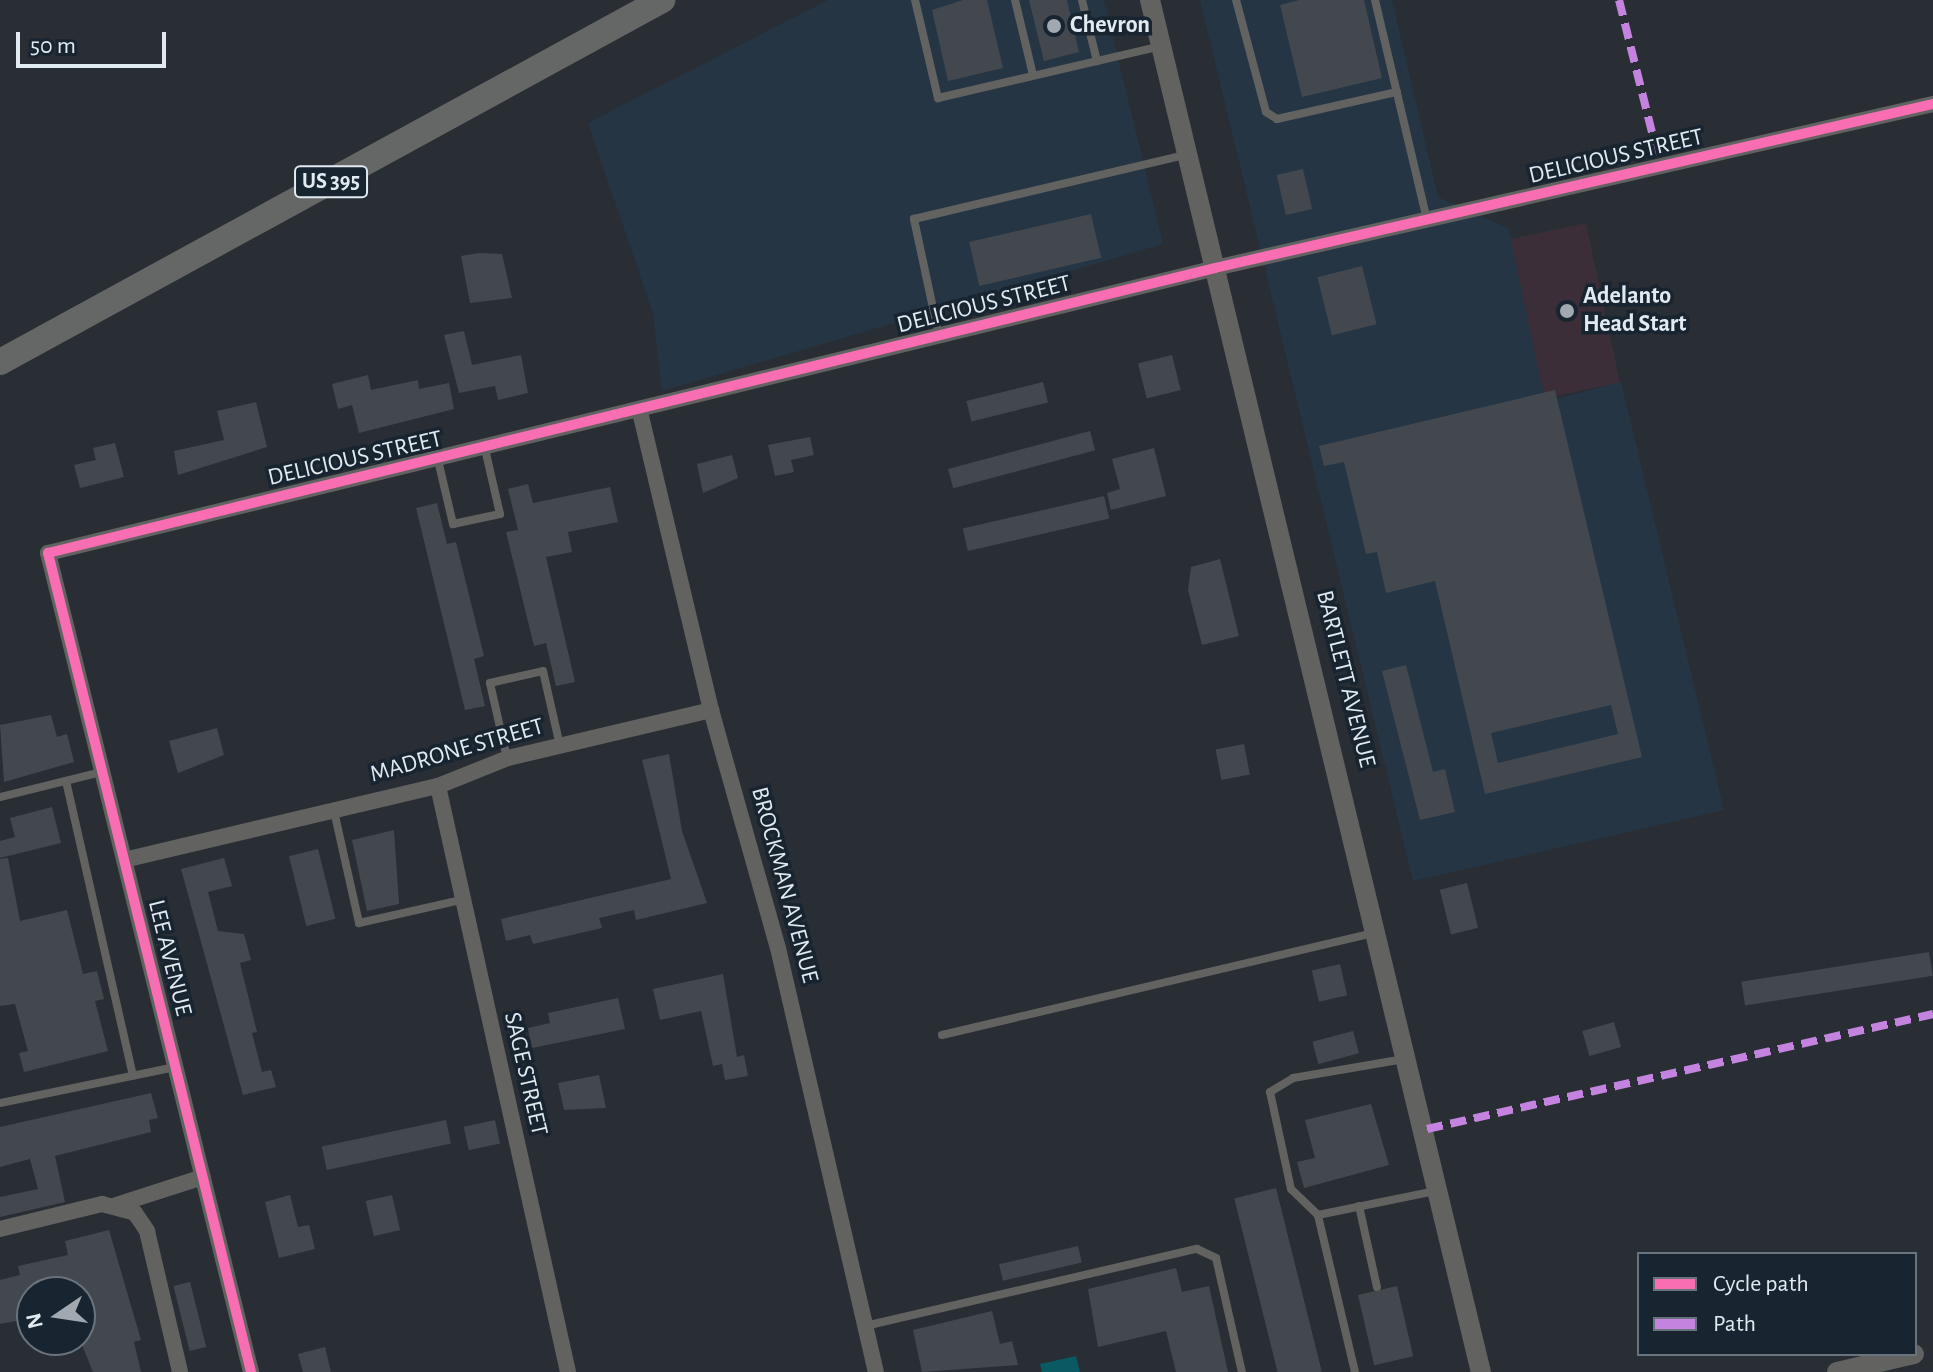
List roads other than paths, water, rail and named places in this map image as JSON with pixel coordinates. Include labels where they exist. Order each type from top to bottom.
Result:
[{"type":"highway","name":"US 395","points":[[0,362],[662,0]]},
{"type":"street","name":"BARTLETT AVENUE","points":[[1150,0],[1380,931],[1481,1372]]},
{"type":"street","name":"DELICIOUS STREET","points":[[48,553],[640,412],[1215,268],[1933,104]]},
{"type":"street","name":"BROCKMAN AVENUE","points":[[640,412],[711,710],[778,948],[876,1372]]},
{"type":"street","name":"LEE AVENUE","points":[[48,553],[251,1372]]},
{"type":"street","name":"MADRONE STREET","points":[[124,860],[438,786],[508,758],[711,710]]},
{"type":"street","name":"SAGE STREET","points":[[438,786],[568,1372]]},
{"type":"street","points":[[0,1229],[116,1205],[203,1177]]},
{"type":"street","points":[[116,1205],[135,1213],[147,1231],[180,1372]]},
{"type":"street","points":[[1837,1372],[1905,1356]]},
{"type":"lane","points":[[915,0],[938,98],[1162,46]]},
{"type":"lane","points":[[1015,0],[1033,75]]},
{"type":"lane","points":[[1082,0],[1097,61]]},
{"type":"lane","points":[[1236,0],[1266,112],[1277,119],[1397,92]]},
{"type":"lane","points":[[1375,0],[1427,221]]},
{"type":"lane","points":[[939,337],[914,219],[1188,154]]},
{"type":"lane","points":[[438,460],[453,524],[500,514],[485,449]]},
{"type":"lane","points":[[508,758],[490,683],[543,671],[560,746]]},
{"type":"lane","points":[[0,797],[102,772]]},
{"type":"lane","points":[[66,781],[133,1075]]},
{"type":"lane","points":[[334,810],[359,923],[461,900]]},
{"type":"lane","points":[[942,1035],[1380,931]]},
{"type":"lane","points":[[1355,1372],[1318,1215],[1291,1189],[1270,1092],[1293,1078],[1410,1058]]},
{"type":"lane","points":[[0,1103],[175,1067]]},
{"type":"lane","points":[[1318,1215],[1441,1189]]},
{"type":"lane","points":[[1359,1206],[1377,1287]]},
{"type":"lane","points":[[865,1326],[1197,1249],[1216,1258],[1242,1372]]},
{"type":"water","points":[[1076,1356],[1080,1372],[1042,1372],[1040,1364]]},
{"type":"place","name":"Chevron","points":[[1054,26]]},
{"type":"place","name":"Adelanto Head Start","points":[[1567,311]]}]
